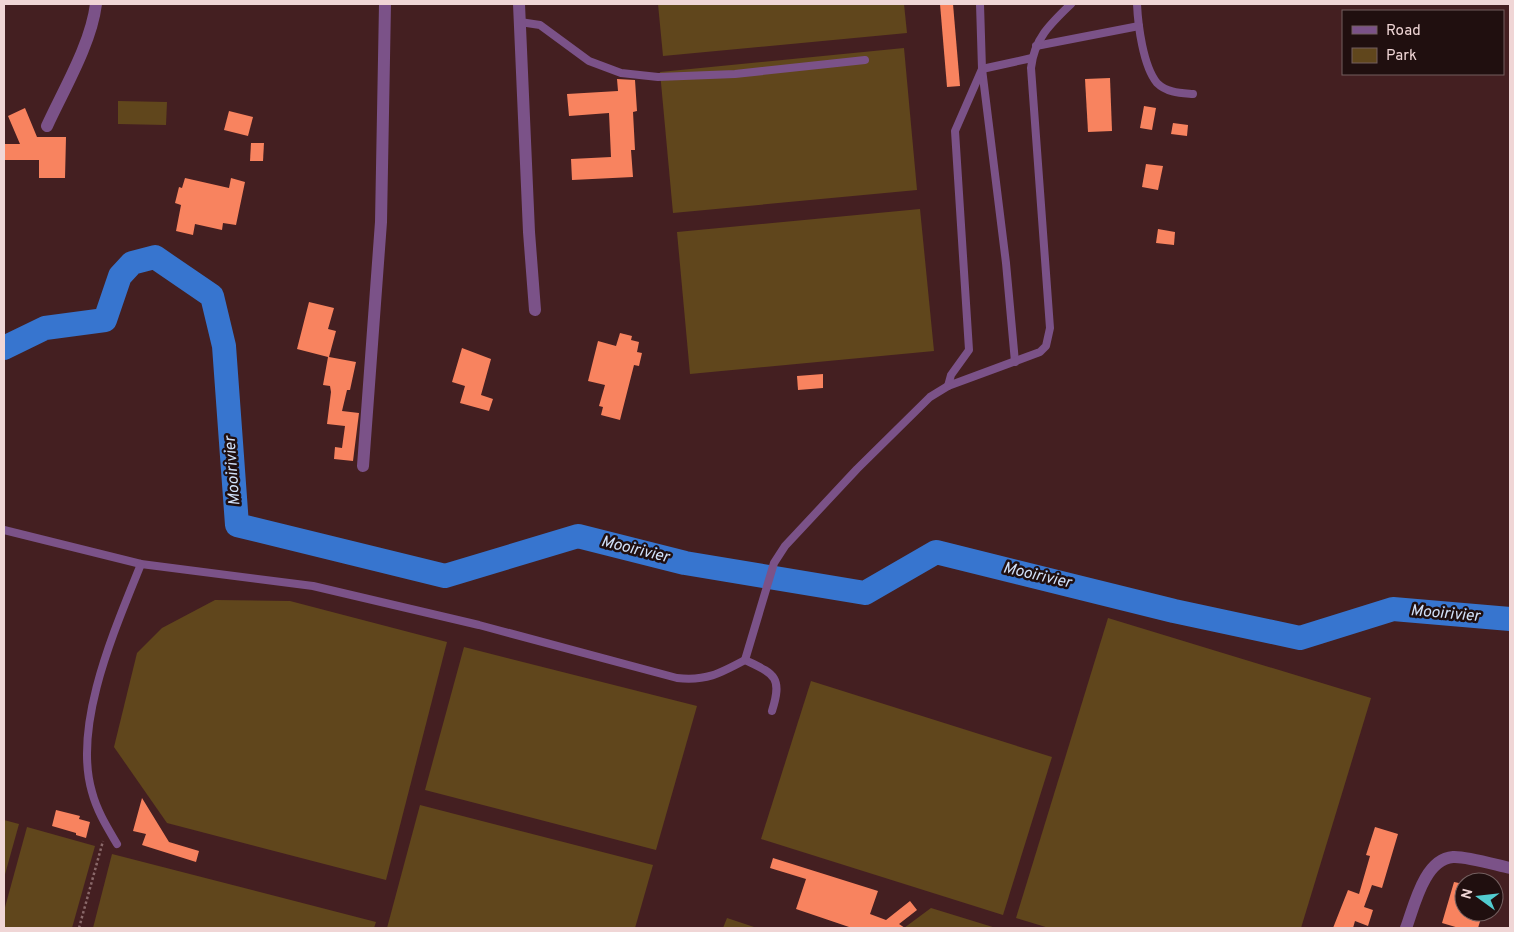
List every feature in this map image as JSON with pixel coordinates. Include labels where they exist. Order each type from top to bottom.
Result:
[{"type":"street","points":[[47,126],[84,45],[93,22],[96,4]]},
{"type":"street","points":[[363,466],[381,222],[385,4]]},
{"type":"street","points":[[519,4],[535,310]]},
{"type":"street","points":[[1406,928],[1419,890],[1438,863],[1453,857],[1510,868]]},
{"type":"lane","points":[[4,530],[141,564],[313,586],[479,625],[677,678],[703,679],[719,674],[745,660],[774,563],[785,546],[863,462],[930,397],[948,386],[1040,352],[1046,346],[1050,328],[1032,58],[1046,28],[1071,4]]},
{"type":"lane","points":[[1137,4],[1138,26],[1149,66],[1157,82],[1168,90],[1193,94]]},
{"type":"lane","points":[[979,5],[982,69],[1006,263],[1015,362]]},
{"type":"lane","points":[[520,22],[540,25],[583,57],[621,73],[658,77],[735,74],[865,60]]},
{"type":"lane","points":[[1036,46],[1138,26]]},
{"type":"lane","points":[[982,69],[1032,58]]},
{"type":"lane","points":[[948,386],[951,375],[969,350],[955,131],[982,69]]},
{"type":"lane","points":[[116,844],[98,812],[91,790],[87,760],[89,719],[113,634],[141,564]]},
{"type":"lane","points":[[745,660],[768,671],[776,680],[778,692],[772,711]]},
{"type":"path","points":[[79,928],[107,828]]},
{"type":"green space","points":[[658,4],[904,4],[907,33],[663,56]]},
{"type":"green space","points":[[904,48],[917,190],[673,213],[660,72]]},
{"type":"green space","points":[[118,101],[167,102],[166,125],[118,124]]},
{"type":"green space","points":[[920,209],[934,351],[690,374],[677,232]]},
{"type":"green space","points":[[215,600],[290,601],[447,642],[386,880],[167,823],[114,747],[137,653],[162,628]]},
{"type":"green space","points":[[1108,618],[1371,698],[1301,928],[1049,928],[1016,918]]},
{"type":"green space","points":[[464,647],[697,706],[656,850],[425,790]]},
{"type":"green space","points":[[811,681],[1052,757],[1003,915],[761,839]]},
{"type":"green space","points":[[420,805],[653,865],[635,928],[387,928]]},
{"type":"green space","points":[[4,820],[19,824],[4,878]]},
{"type":"green space","points":[[27,827],[95,846],[72,928],[4,928],[4,911]]},
{"type":"green space","points":[[112,854],[376,922],[374,928],[93,928]]},
{"type":"green space","points":[[931,908],[996,928],[904,928]]},
{"type":"green space","points":[[727,918],[757,928],[723,928]]},
{"type":"building","points":[[940,4],[953,4],[960,86],[947,87]]},
{"type":"building","points":[[1110,78],[1112,131],[1088,132],[1085,79]]},
{"type":"building","points":[[617,79],[635,80],[637,111],[633,112],[635,150],[631,150],[633,177],[572,180],[571,159],[611,157],[609,113],[569,116],[567,94],[618,91]]},
{"type":"building","points":[[1144,106],[1156,108],[1152,130],[1140,128]]},
{"type":"building","points":[[25,108],[37,137],[66,137],[65,178],[39,178],[39,160],[5,160],[5,144],[20,144],[8,116]]},
{"type":"building","points":[[229,111],[253,117],[248,136],[224,130]]},
{"type":"building","points":[[1173,123],[1188,125],[1187,136],[1171,134]]},
{"type":"building","points":[[251,143],[264,143],[263,161],[250,161]]},
{"type":"building","points":[[1146,164],[1163,166],[1158,190],[1142,187]]},
{"type":"building","points":[[185,178],[229,188],[231,178],[245,182],[236,225],[223,223],[222,230],[195,224],[193,235],[176,231],[181,205],[175,203],[179,187],[182,188]]},
{"type":"building","points":[[1158,229],[1175,232],[1174,245],[1156,243]]},
{"type":"building","points":[[309,302],[334,308],[328,329],[336,331],[329,357],[356,362],[350,390],[347,390],[342,411],[359,413],[353,461],[334,459],[335,447],[342,448],[345,426],[327,424],[331,392],[330,386],[323,385],[328,357],[297,349]]},
{"type":"building","points":[[620,333],[632,336],[631,340],[639,342],[637,352],[642,353],[639,366],[634,365],[620,420],[601,415],[603,407],[599,406],[605,385],[588,381],[598,341],[616,346]]},
{"type":"building","points":[[462,348],[491,359],[481,395],[493,399],[489,411],[460,403],[465,386],[452,382]]},
{"type":"building","points":[[823,374],[823,388],[798,390],[797,376]]},
{"type":"building","points":[[142,798],[169,842],[199,851],[196,862],[142,845],[146,834],[133,831]]},
{"type":"building","points":[[56,810],[80,816],[79,819],[90,822],[86,838],[52,826]]},
{"type":"building","points":[[1375,827],[1398,834],[1382,888],[1372,885],[1364,907],[1373,910],[1368,926],[1355,921],[1353,928],[1333,928],[1348,890],[1359,894],[1370,856],[1366,855]]},
{"type":"building","points":[[773,858],[878,891],[870,914],[886,920],[910,901],[917,910],[899,924],[905,928],[852,928],[796,909],[806,879],[770,868]]},
{"type":"building","points":[[1454,882],[1454,922],[1480,922],[1478,928],[1459,928],[1442,923]]},
{"type":"waterway","name":"Mooirivier","points":[[4,348],[45,328],[105,320],[120,276],[132,263],[155,257],[212,296],[224,346],[237,525],[445,576],[578,536],[685,563],[865,593],[936,552],[1174,611],[1300,638],[1393,609],[1510,619]]}]
